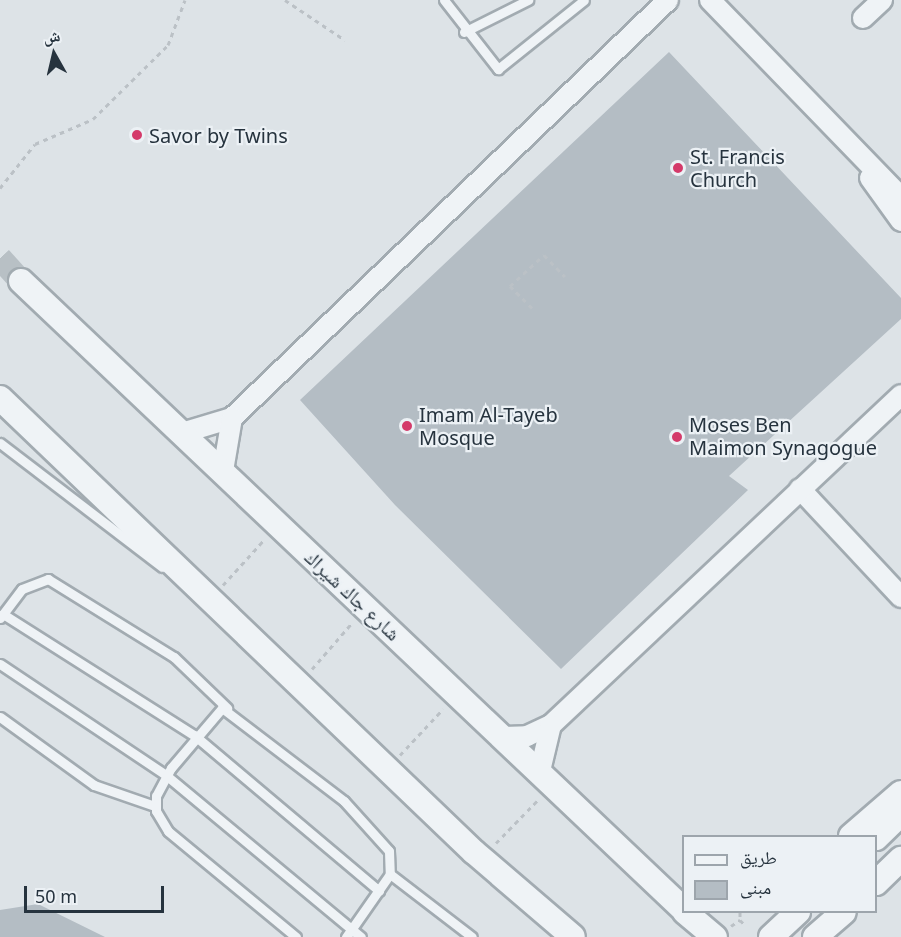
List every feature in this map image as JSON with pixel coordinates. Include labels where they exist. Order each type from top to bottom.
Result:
[{"type":"street","points":[[182,433],[232,418],[668,0]]},
{"type":"street","points":[[710,0],[855,153],[901,197]]},
{"type":"street","points":[[863,18],[882,0]]},
{"type":"street","points":[[855,153],[901,221]]},
{"type":"street","name":"شارع جاك شيراك","points":[[21,281],[458,693],[682,908]]},
{"type":"street","points":[[504,737],[527,736],[551,725],[901,395]]},
{"type":"street","points":[[0,398],[481,859],[573,937]]},
{"type":"street","points":[[222,471],[232,418]]},
{"type":"street","points":[[801,489],[901,597]]},
{"type":"street","points":[[547,778],[551,725]]},
{"type":"street","points":[[853,835],[901,793]]},
{"type":"street","points":[[877,837],[901,814]]},
{"type":"street","points":[[877,882],[901,860]]},
{"type":"street","name":"شارع جاك شيراك","points":[[688,913],[716,937]]},
{"type":"street","points":[[771,937],[797,913]]},
{"type":"street","points":[[816,937],[843,913]]},
{"type":"lane","points":[[444,0],[464,32],[491,67],[507,67],[584,0]]},
{"type":"lane","points":[[464,32],[528,0]]},
{"type":"lane","points":[[0,443],[106,528],[202,593]]},
{"type":"lane","points":[[349,934],[379,891],[390,874],[389,851],[376,833],[227,708],[174,657],[48,579],[22,589],[2,616],[194,735],[379,891]]},
{"type":"lane","points":[[0,664],[167,776],[349,934],[361,937]]},
{"type":"lane","points":[[155,806],[167,776],[194,735],[218,710],[227,708]]},
{"type":"lane","points":[[0,717],[94,785],[155,806],[168,831],[296,937]]},
{"type":"lane","points":[[390,874],[472,937]]},
{"type":"path","points":[[0,188],[35,144],[93,119],[168,45],[185,0]]},
{"type":"path","points":[[285,0],[345,40]]},
{"type":"path","points":[[532,308],[510,286],[544,255],[565,277]]},
{"type":"path","points":[[202,593],[279,524]]},
{"type":"path","points":[[298,685],[366,606]]},
{"type":"path","points":[[387,769],[458,693]]},
{"type":"path","points":[[481,859],[547,778]]},
{"type":"path","points":[[740,913],[740,920]]},
{"type":"building","points":[[669,52],[901,298],[901,319],[729,476],[748,490],[561,669],[395,505],[300,400]]},
{"type":"building","points":[[38,904],[105,937],[0,937],[0,910]]},
{"type":"tunnel","points":[[0,258],[21,281]]},
{"type":"place","name":"Savor by Twins","points":[[137,135]]},
{"type":"place","name":"St. Francis Church","points":[[678,168]]},
{"type":"place","name":"Imam Al-Tayeb Mosque","points":[[407,426]]},
{"type":"place","name":"Moses Ben Maimon Synagogue","points":[[677,437]]}]
